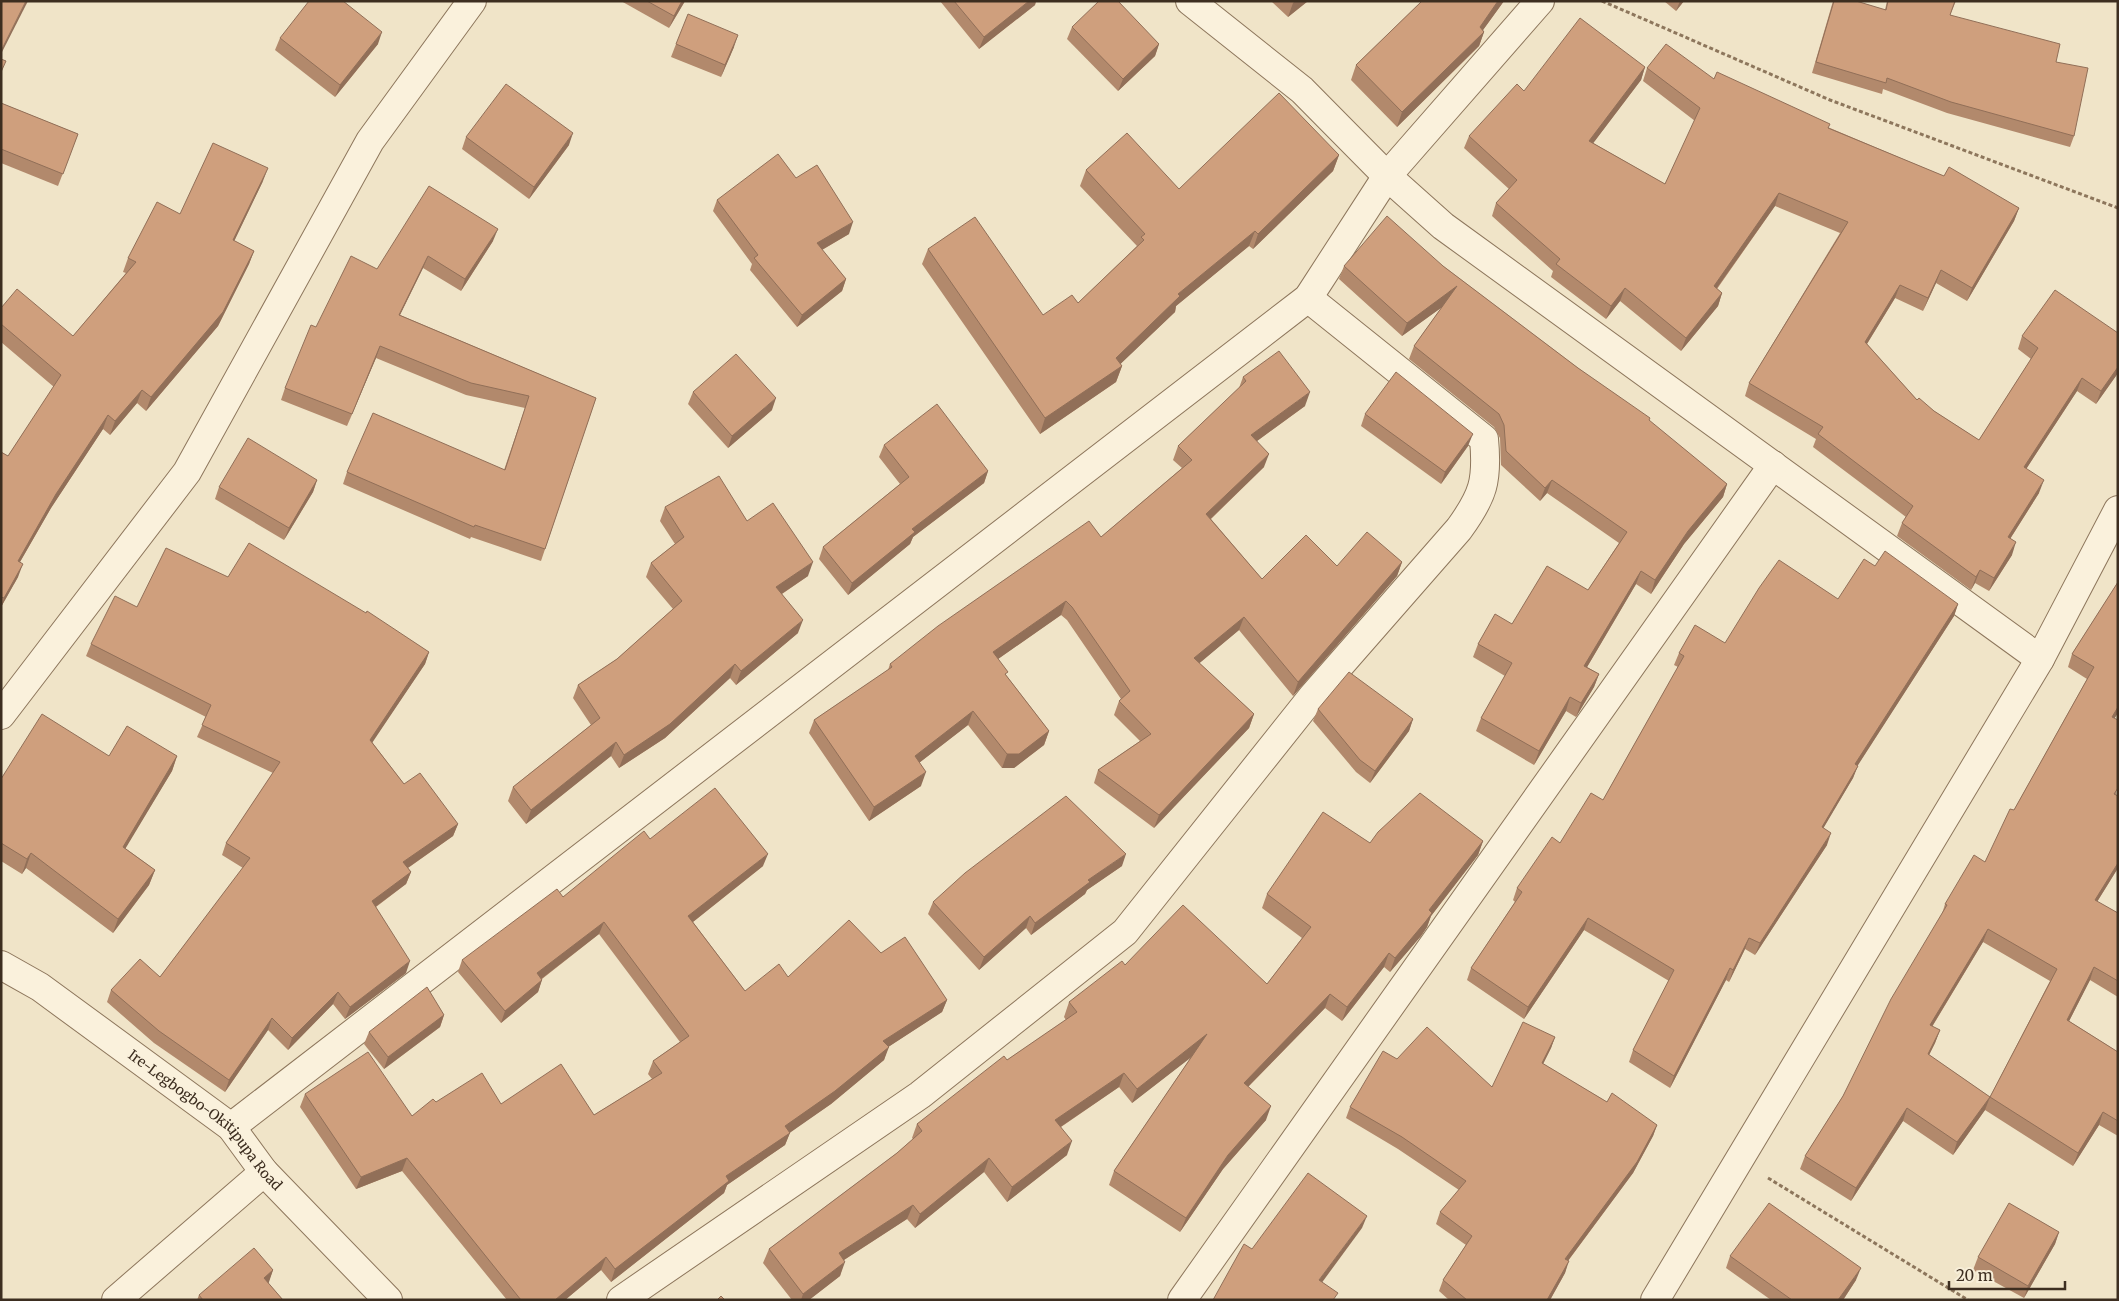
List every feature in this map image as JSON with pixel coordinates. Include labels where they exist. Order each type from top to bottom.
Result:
[{"type":"street","points":[[1,715],[187,472],[370,141],[472,1]]},
{"type":"street","points":[[1190,1],[1302,90],[1387,176],[1443,226],[2040,659]]},
{"type":"street","points":[[231,1127],[1308,298],[1387,176],[1540,1]]},
{"type":"street","points":[[621,1300],[920,1095],[1124,932],[1312,698],[1459,528],[1478,503],[1487,463],[1484,440],[1308,298]]},
{"type":"street","points":[[1182,1300],[1773,465]]},
{"type":"street","points":[[1655,1300],[2040,659],[2118,510]]},
{"type":"street","name":"Ire-Legbogbo-Okitipupa Road","points":[[1,965],[40,987],[231,1127],[264,1172],[388,1300]]},
{"type":"street","points":[[116,1300],[264,1172]]},
{"type":"path","points":[[1602,1],[1830,100],[2118,208]]},
{"type":"path","points":[[1739,1161],[1968,1300]]},
{"type":"building","points":[[1,1],[26,1],[1,51]]},
{"type":"building","points":[[309,1],[343,1],[382,32],[340,85],[280,38]]},
{"type":"building","points":[[647,1],[682,1],[674,16]]},
{"type":"building","points":[[954,1],[1029,1],[984,37]]},
{"type":"building","points":[[1099,1],[1118,1],[1159,44],[1123,79],[1072,27]]},
{"type":"building","points":[[1422,1],[1498,1],[1480,27],[1484,32],[1402,112],[1356,65]]},
{"type":"building","points":[[1834,1],[1856,1],[1886,10],[1888,1],[1955,1],[1950,15],[2060,44],[2056,62],[2088,68],[2074,136],[1951,102],[1887,78],[1886,83],[1816,62]]},
{"type":"building","points":[[688,14],[738,35],[725,65],[676,44]]},
{"type":"building","points":[[1580,18],[1645,67],[1589,141],[1665,184],[1700,108],[1647,68],[1666,44],[1714,79],[1717,72],[1830,124],[1828,128],[1944,176],[1949,167],[2019,208],[1972,288],[1941,270],[1928,298],[1900,285],[1865,342],[1917,400],[1919,398],[1934,411],[1979,440],[2038,348],[2022,336],[2055,290],[2118,333],[2118,367],[2101,391],[2082,378],[2024,467],[2044,480],[2008,537],[2016,542],[1994,578],[1980,570],[1976,577],[1902,523],[1913,506],[1818,434],[1823,427],[1749,383],[1848,222],[1779,193],[1714,286],[1722,293],[1686,338],[1625,288],[1611,306],[1556,264],[1560,259],[1496,203],[1517,180],[1469,136],[1517,84],[1524,91]]},
{"type":"building","points":[[1,59],[6,61],[1,72]]},
{"type":"building","points":[[506,84],[573,133],[534,187],[466,137]]},
{"type":"building","points":[[1279,93],[1339,155],[1258,234],[1255,231],[1178,294],[1180,296],[1116,358],[1122,366],[1045,418],[928,249],[975,217],[1043,315],[1072,295],[1078,303],[1144,240],[1141,237],[1145,234],[1086,170],[1127,133],[1179,189]]},
{"type":"building","points":[[1,103],[78,134],[63,174],[1,149]]},
{"type":"building","points":[[213,143],[268,168],[233,240],[254,251],[223,312],[151,397],[142,390],[115,421],[108,415],[56,494],[18,561],[23,564],[4,598],[1,597],[1,452],[8,456],[61,375],[1,324],[1,308],[17,289],[73,336],[136,262],[128,258],[157,202],[180,214]]},
{"type":"building","points":[[778,154],[796,178],[817,165],[853,222],[817,243],[846,279],[802,315],[754,258],[758,255],[717,200]]},
{"type":"building","points":[[429,186],[498,229],[465,279],[428,256],[399,315],[596,398],[545,549],[475,525],[474,527],[347,472],[373,413],[505,470],[529,396],[471,383],[380,346],[352,414],[285,388],[311,325],[316,327],[351,256],[377,269]]},
{"type":"building","points":[[1387,216],[1443,266],[1578,368],[1650,418],[1649,420],[1727,484],[1688,531],[1655,580],[1641,571],[1584,666],[1599,674],[1581,703],[1570,697],[1539,751],[1481,718],[1512,663],[1478,644],[1495,614],[1512,624],[1547,566],[1588,590],[1627,532],[1552,480],[1545,488],[1506,451],[1504,425],[1499,414],[1414,346],[1457,286],[1407,323],[1344,266]]},
{"type":"building","points":[[1279,351],[1310,392],[1251,435],[1269,454],[1206,514],[1262,579],[1306,535],[1337,566],[1367,532],[1402,562],[1298,682],[1244,617],[1194,658],[1254,714],[1159,815],[1098,770],[1151,734],[1119,701],[1130,691],[1066,601],[993,652],[1008,672],[1005,674],[1049,731],[1019,754],[1007,754],[973,711],[915,756],[926,772],[874,807],[814,720],[892,667],[890,664],[938,626],[1089,521],[1101,537],[1192,460],[1178,446],[1246,381],[1243,377]]},
{"type":"building","points":[[736,354],[776,398],[732,436],[693,392]]},
{"type":"building","points":[[1396,372],[1473,434],[1445,472],[1365,414]]},
{"type":"building","points":[[937,404],[988,471],[912,529],[915,532],[852,583],[823,547],[909,477],[884,445]]},
{"type":"building","points":[[248,438],[317,480],[289,528],[219,487]]},
{"type":"building","points":[[719,476],[747,521],[773,503],[813,562],[776,587],[803,620],[741,671],[735,664],[670,724],[624,755],[616,742],[531,810],[513,787],[600,718],[578,685],[617,659],[682,601],[651,563],[684,537],[665,507]]},
{"type":"building","points":[[249,543],[366,613],[367,611],[429,652],[370,740],[404,784],[420,773],[458,824],[403,862],[411,872],[372,901],[410,961],[350,1007],[338,992],[292,1038],[272,1018],[229,1080],[159,1031],[111,990],[140,959],[160,977],[250,858],[226,843],[280,762],[202,725],[211,705],[91,644],[115,596],[137,607],[166,548],[228,577]]},
{"type":"building","points":[[1885,551],[1958,604],[1855,764],[1858,766],[1822,827],[1831,833],[1760,943],[1749,938],[1733,970],[1730,968],[1674,1076],[1633,1050],[1674,970],[1588,918],[1528,1007],[1471,968],[1522,892],[1517,888],[1552,837],[1560,843],[1591,793],[1603,800],[1684,656],[1679,653],[1695,625],[1725,643],[1779,560],[1838,599],[1864,559],[1875,566]]},
{"type":"building","points":[[2118,582],[2118,707],[2112,717],[2118,720],[2118,788],[2114,794],[2118,796],[2118,863],[2095,900],[2118,913],[2118,981],[2094,967],[2067,1020],[2118,1052],[2118,1121],[2103,1112],[2078,1153],[1990,1097],[1957,1142],[1907,1108],[1856,1188],[1805,1156],[1843,1096],[1891,999],[1947,905],[1945,904],[1974,855],[1985,862],[2010,809],[2014,810],[2094,667],[2072,654]],"holes":[[[1988,929],[2057,969],[1990,1097],[1928,1054],[1940,1030],[1930,1025]]]},
{"type":"building","points":[[1349,672],[1413,719],[1375,771],[1360,760],[1318,709]]},
{"type":"building","points":[[42,714],[109,756],[127,726],[177,756],[123,847],[155,870],[118,919],[31,853],[27,859],[1,843],[1,779]]},
{"type":"building","points":[[715,788],[768,854],[688,916],[745,991],[779,964],[788,977],[849,920],[881,953],[905,937],[947,1000],[883,1041],[889,1047],[835,1091],[785,1126],[790,1133],[726,1176],[729,1181],[615,1269],[606,1257],[555,1300],[521,1300],[407,1158],[361,1177],[305,1094],[368,1052],[412,1116],[433,1099],[436,1102],[482,1073],[501,1104],[561,1064],[594,1115],[662,1073],[653,1061],[689,1036],[604,922],[537,973],[542,980],[505,1011],[462,960],[557,889],[563,897],[644,831],[650,839]]},
{"type":"building","points":[[1420,793],[1483,841],[1429,910],[1432,913],[1426,921],[1395,958],[1389,953],[1347,1007],[1330,994],[1244,1083],[1271,1106],[1228,1155],[1186,1218],[1114,1171],[1207,1034],[1137,1089],[1124,1073],[1055,1120],[1072,1141],[1012,1187],[989,1158],[920,1214],[913,1205],[839,1253],[845,1262],[803,1294],[769,1249],[897,1153],[922,1131],[917,1124],[1004,1056],[1007,1060],[1077,1012],[1069,1002],[1122,961],[1125,965],[1183,905],[1267,984],[1311,927],[1267,894],[1323,812],[1370,843],[1378,832]]},
{"type":"building","points":[[1066,796],[1126,854],[1088,880],[1090,882],[1035,923],[1030,916],[984,957],[933,902],[965,873]]},
{"type":"building","points":[[427,987],[444,1015],[388,1057],[369,1032]]},
{"type":"building","points":[[1523,1022],[1555,1037],[1542,1063],[1607,1102],[1612,1093],[1657,1125],[1637,1162],[1565,1259],[1569,1261],[1547,1300],[1467,1300],[1443,1280],[1472,1236],[1440,1212],[1466,1181],[1402,1137],[1350,1107],[1383,1051],[1397,1059],[1427,1027],[1492,1087]]},
{"type":"building","points":[[1308,1173],[1367,1216],[1319,1280],[1338,1293],[1333,1300],[1213,1300],[1244,1244],[1252,1249]]},
{"type":"building","points":[[1769,1203],[1861,1268],[1838,1300],[1792,1300],[1730,1256]]},
{"type":"building","points":[[2009,1203],[2059,1232],[2028,1286],[1978,1257]]},
{"type":"building","points":[[254,1248],[273,1270],[264,1278],[283,1300],[203,1300],[199,1295]]},
{"type":"building","points":[[721,1296],[725,1300],[717,1300]]}]
